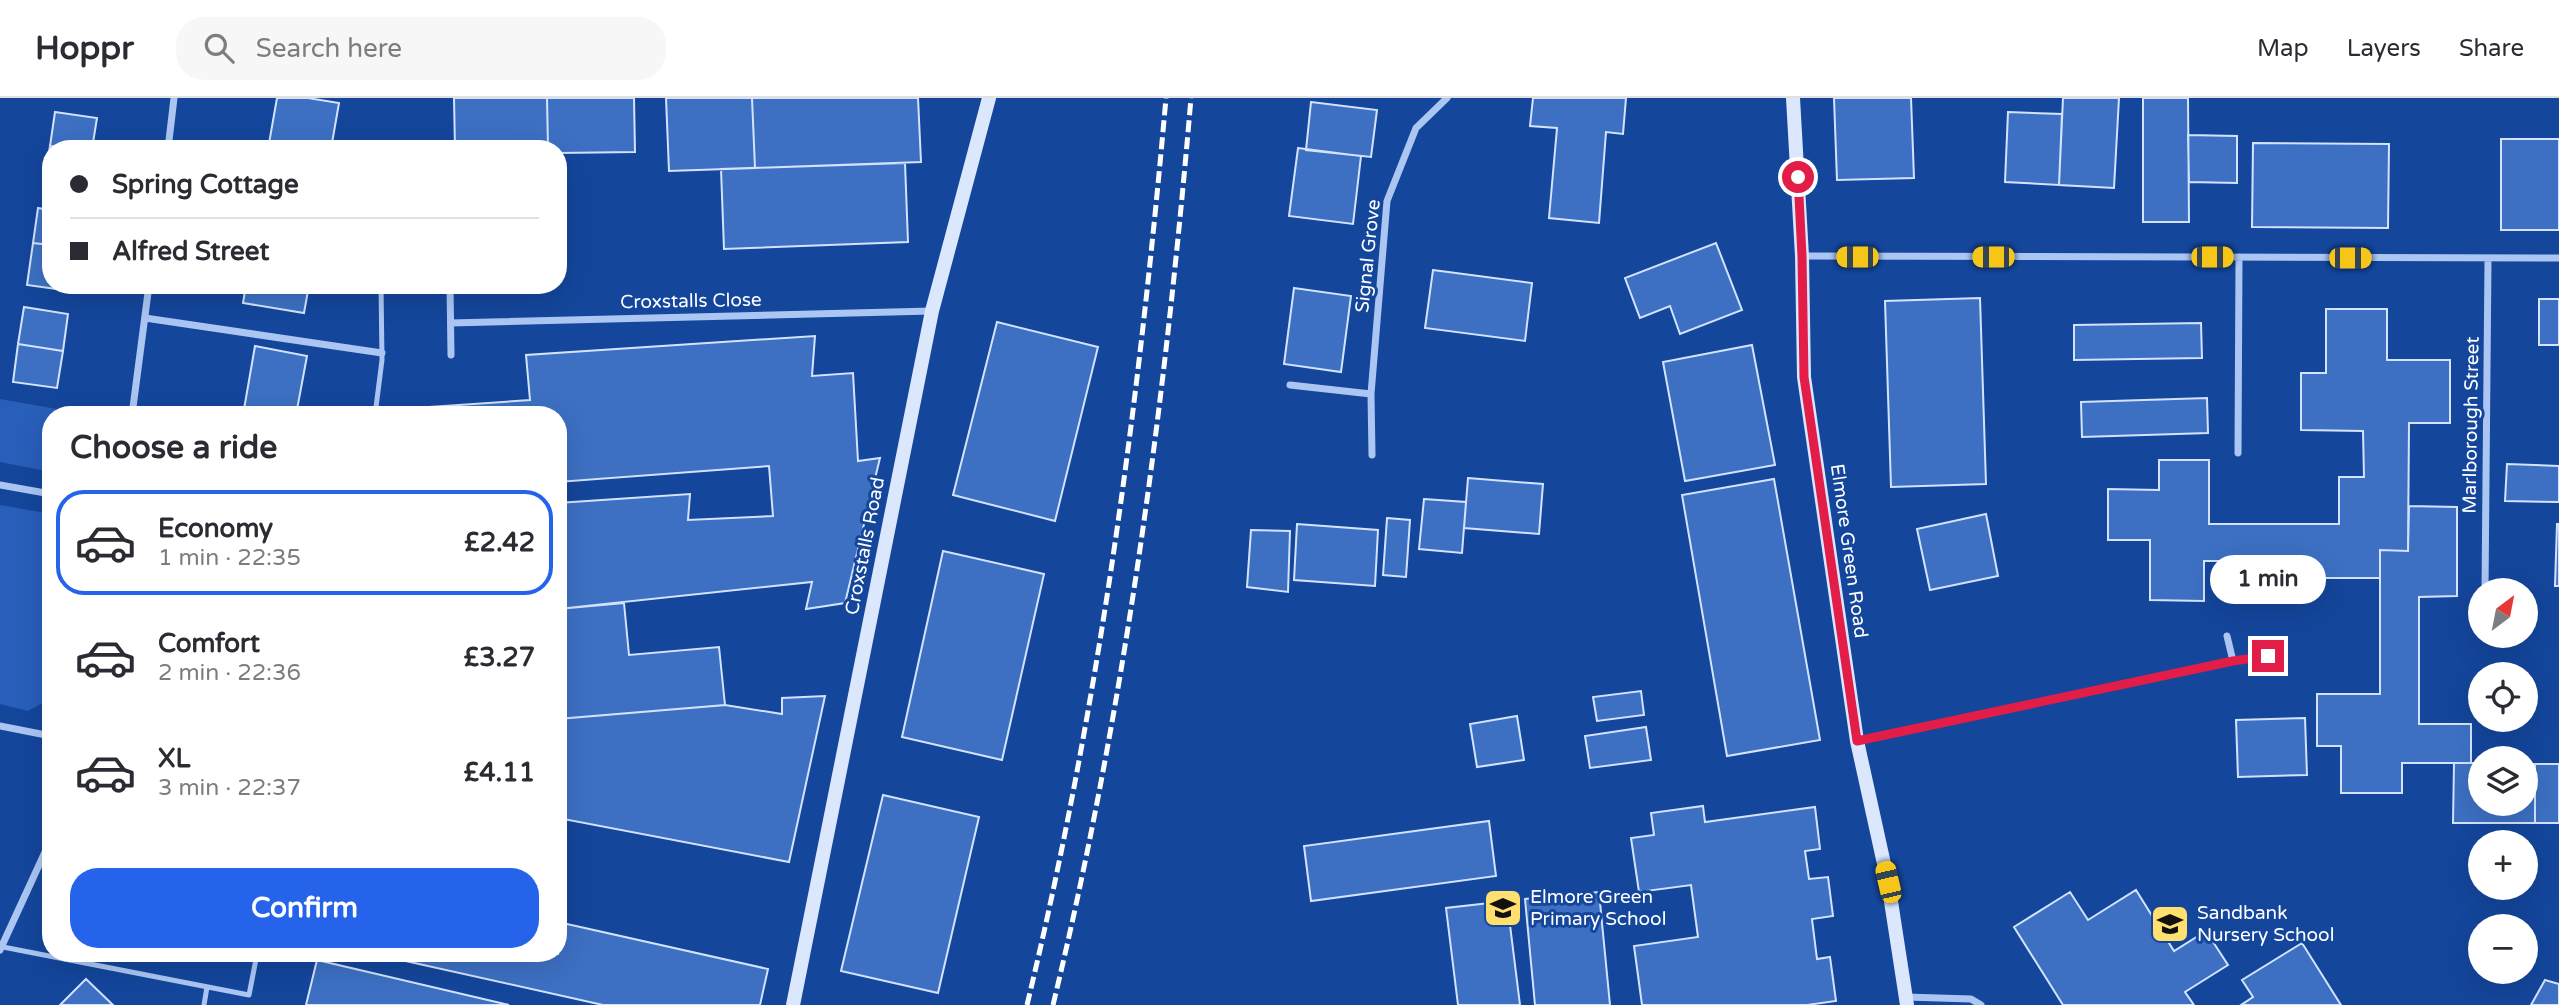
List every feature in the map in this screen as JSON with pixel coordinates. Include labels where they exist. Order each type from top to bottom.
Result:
[{"type":"street","points":[[169,140],[174,98]]},
{"type":"street","name":"Croxstalls Road","points":[[793,1005],[932,311],[989,98]]},
{"type":"street","name":"Signal Grove","points":[[1372,455],[1371,394],[1387,201],[1416,128],[1447,98]]},
{"type":"street","name":"Elmore Green Road","points":[[1793,98],[1802,256],[1804,377],[1857,741],[1888,882],[1907,1001]]},
{"type":"street","points":[[1802,256],[2488,260],[2559,258]]},
{"type":"street","points":[[2238,453],[2239,257]]},
{"type":"street","name":"Marlborough Street","points":[[2485,578],[2488,260]]},
{"type":"street","points":[[133,406],[148,294]]},
{"type":"street","points":[[450,294],[451,355]]},
{"type":"street","name":"Croxstalls Close","points":[[451,323],[932,311]]},
{"type":"street","points":[[145,318],[382,353]]},
{"type":"street","points":[[1290,385],[1371,394]]},
{"type":"street","points":[[0,485],[42,492]]},
{"type":"street","points":[[2227,636],[2233,661]]},
{"type":"street","points":[[1857,741],[2233,661],[2268,656]]},
{"type":"street","points":[[0,726],[42,734]]},
{"type":"street","points":[[1,948],[42,859]]},
{"type":"street","points":[[1907,1001],[1971,999],[1981,1005]]},
{"type":"lane","points":[[376,406],[382,353],[381,294]]},
{"type":"lane","points":[[1,948],[42,956]]},
{"type":"lane","points":[[75,962],[249,995],[255,962]]},
{"type":"lane","points":[[204,1005],[207,987]]},
{"type":"shaded area","points":[[0,399],[42,406],[42,470],[0,462]]},
{"type":"shaded area","points":[[0,505],[42,512],[42,703],[28,711],[0,704]]},
{"type":"building","points":[[277,98],[308,98],[339,103],[333,140],[270,140]]},
{"type":"building","points":[[454,98],[547,98],[548,140],[455,140]]},
{"type":"building","points":[[547,98],[634,98],[635,152],[567,153],[567,140],[548,140]]},
{"type":"building","points":[[666,98],[752,98],[755,168],[669,171]]},
{"type":"building","points":[[752,98],[918,98],[921,162],[755,168]]},
{"type":"building","points":[[1533,98],[1626,98],[1623,134],[1606,132],[1599,223],[1549,218],[1557,128],[1530,126]]},
{"type":"building","points":[[1834,98],[1911,98],[1914,178],[1837,180]]},
{"type":"building","points":[[2063,98],[2119,98],[2114,188],[2059,185]]},
{"type":"building","points":[[2143,98],[2188,98],[2189,222],[2143,222]]},
{"type":"building","points":[[1311,102],[1377,110],[1371,157],[1306,150]]},
{"type":"building","points":[[55,112],[97,118],[93,140],[51,140]]},
{"type":"building","points":[[2008,112],[2062,114],[2059,185],[2005,182]]},
{"type":"building","points":[[2188,135],[2237,136],[2237,183],[2189,182]]},
{"type":"building","points":[[2501,139],[2559,139],[2559,230],[2501,230]]},
{"type":"building","points":[[2253,143],[2389,144],[2388,228],[2252,227]]},
{"type":"building","points":[[1298,148],[1361,156],[1353,224],[1289,216]]},
{"type":"building","points":[[905,163],[908,242],[724,249],[721,169]]},
{"type":"building","points":[[38,208],[42,209],[42,244],[33,243]]},
{"type":"building","points":[[33,243],[42,244],[42,287],[27,285]]},
{"type":"building","points":[[1716,243],[1742,310],[1680,334],[1670,306],[1640,318],[1625,278]]},
{"type":"building","points":[[1433,270],[1532,283],[1525,341],[1425,328]]},
{"type":"building","points":[[1294,288],[1351,296],[1341,372],[1284,364]]},
{"type":"building","points":[[244,294],[307,294],[304,313],[243,303]]},
{"type":"building","points":[[1980,298],[1986,484],[1891,487],[1885,301]]},
{"type":"building","points":[[2539,299],[2559,299],[2559,345],[2539,345]]},
{"type":"building","points":[[24,307],[68,314],[63,351],[18,344]]},
{"type":"building","points":[[2326,309],[2387,309],[2387,360],[2450,360],[2450,423],[2409,423],[2408,551],[2380,550],[2380,578],[2309,578],[2309,561],[2204,561],[2204,601],[2150,600],[2150,540],[2108,540],[2108,489],[2159,490],[2159,460],[2209,460],[2209,524],[2339,524],[2339,477],[2364,477],[2363,431],[2301,430],[2301,373],[2326,373]]},
{"type":"building","points":[[997,322],[1098,347],[1055,521],[953,495]]},
{"type":"building","points":[[2201,323],[2202,358],[2074,360],[2074,325]]},
{"type":"building","points":[[815,336],[812,376],[853,373],[858,461],[880,458],[845,603],[806,609],[812,582],[567,608],[567,502],[690,494],[688,520],[773,516],[769,466],[567,481],[567,406],[444,406],[530,400],[526,355]]},
{"type":"building","points":[[18,344],[63,351],[57,388],[13,382]]},
{"type":"building","points":[[1752,345],[1775,465],[1685,481],[1663,362]]},
{"type":"building","points":[[255,346],[307,356],[298,406],[245,406]]},
{"type":"building","points":[[2207,398],[2208,433],[2082,437],[2081,402]]},
{"type":"building","points":[[2507,464],[2559,466],[2559,502],[2505,501]]},
{"type":"building","points":[[1468,478],[1543,484],[1539,534],[1464,528]]},
{"type":"building","points":[[1774,479],[1820,740],[1727,756],[1682,495]]},
{"type":"building","points":[[1424,499],[1466,502],[1462,553],[1419,549]]},
{"type":"building","points":[[2409,506],[2457,507],[2457,596],[2419,597],[2419,724],[2468,724],[2471,746],[2468,746],[2468,763],[2402,763],[2402,793],[2341,793],[2341,746],[2317,746],[2317,694],[2380,694],[2380,550],[2408,551]]},
{"type":"building","points":[[1986,514],[1998,576],[1930,590],[1917,529]]},
{"type":"building","points":[[1387,518],[1410,520],[1406,577],[1383,575]]},
{"type":"building","points":[[1297,524],[1378,530],[1375,586],[1294,580]]},
{"type":"building","points":[[2557,524],[2559,586],[2555,586]]},
{"type":"building","points":[[1251,530],[1290,531],[1288,592],[1247,587]]},
{"type":"building","points":[[943,551],[1044,574],[1002,760],[902,737]]},
{"type":"building","points":[[624,603],[629,655],[719,647],[725,705],[567,718],[567,608]]},
{"type":"building","points":[[1641,691],[1644,715],[1597,721],[1593,697]]},
{"type":"building","points":[[825,696],[789,862],[567,820],[567,718],[725,705],[782,714],[782,698]]},
{"type":"building","points":[[1517,716],[1524,760],[1477,767],[1470,724]]},
{"type":"building","points":[[2305,718],[2307,775],[2238,777],[2236,720]]},
{"type":"building","points":[[1646,727],[1651,760],[1590,768],[1585,736]]},
{"type":"building","points":[[2454,763],[2468,763],[2468,816],[2535,816],[2535,823],[2453,823]]},
{"type":"building","points":[[2538,764],[2559,764],[2559,823],[2535,823],[2535,816],[2538,816]]},
{"type":"building","points":[[883,795],[979,817],[938,993],[841,971]]},
{"type":"building","points":[[1703,806],[1705,822],[1815,807],[1820,849],[1805,851],[1809,879],[1828,877],[1833,916],[1812,919],[1817,959],[1830,957],[1836,1001],[1807,1005],[1642,1005],[1634,946],[1698,937],[1691,885],[1639,892],[1631,838],[1654,835],[1651,813]]},
{"type":"building","points":[[1489,821],[1496,876],[1311,901],[1304,846]]},
{"type":"building","points":[[2136,890],[2174,951],[2206,931],[2228,965],[2185,992],[2194,1005],[2063,1005],[2014,927],[2070,892],[2088,920]]},
{"type":"building","points":[[1599,892],[1610,1005],[1535,1005],[1525,899]]},
{"type":"building","points":[[1507,901],[1520,1005],[1458,1005],[1446,908]]},
{"type":"building","points":[[567,924],[768,969],[760,1005],[603,1005],[410,962],[567,962]]},
{"type":"building","points":[[2302,943],[2341,1005],[2241,1005],[2253,997],[2242,980]]},
{"type":"building","points":[[317,962],[326,962],[509,1005],[306,1005]]},
{"type":"building","points":[[86,979],[113,1005],[60,1005]]},
{"type":"building","points":[[2545,980],[2559,984],[2559,1005],[2531,1005]]},
{"type":"railway","points":[[1027,1005],[1053,893],[1096,667],[1129,440],[1166,98]]},
{"type":"railway","points":[[1053,1005],[1101,780],[1139,554],[1169,326],[1191,98]]},
{"type":"place","name":"Elmore Green Primary School","points":[[1503,908]]},
{"type":"place","name":"Sandbank Nursery School","points":[[2170,924]]},
{"type":"route","points":[[1798,177],[1804,377],[1857,741],[2233,661],[2268,656]]}]
